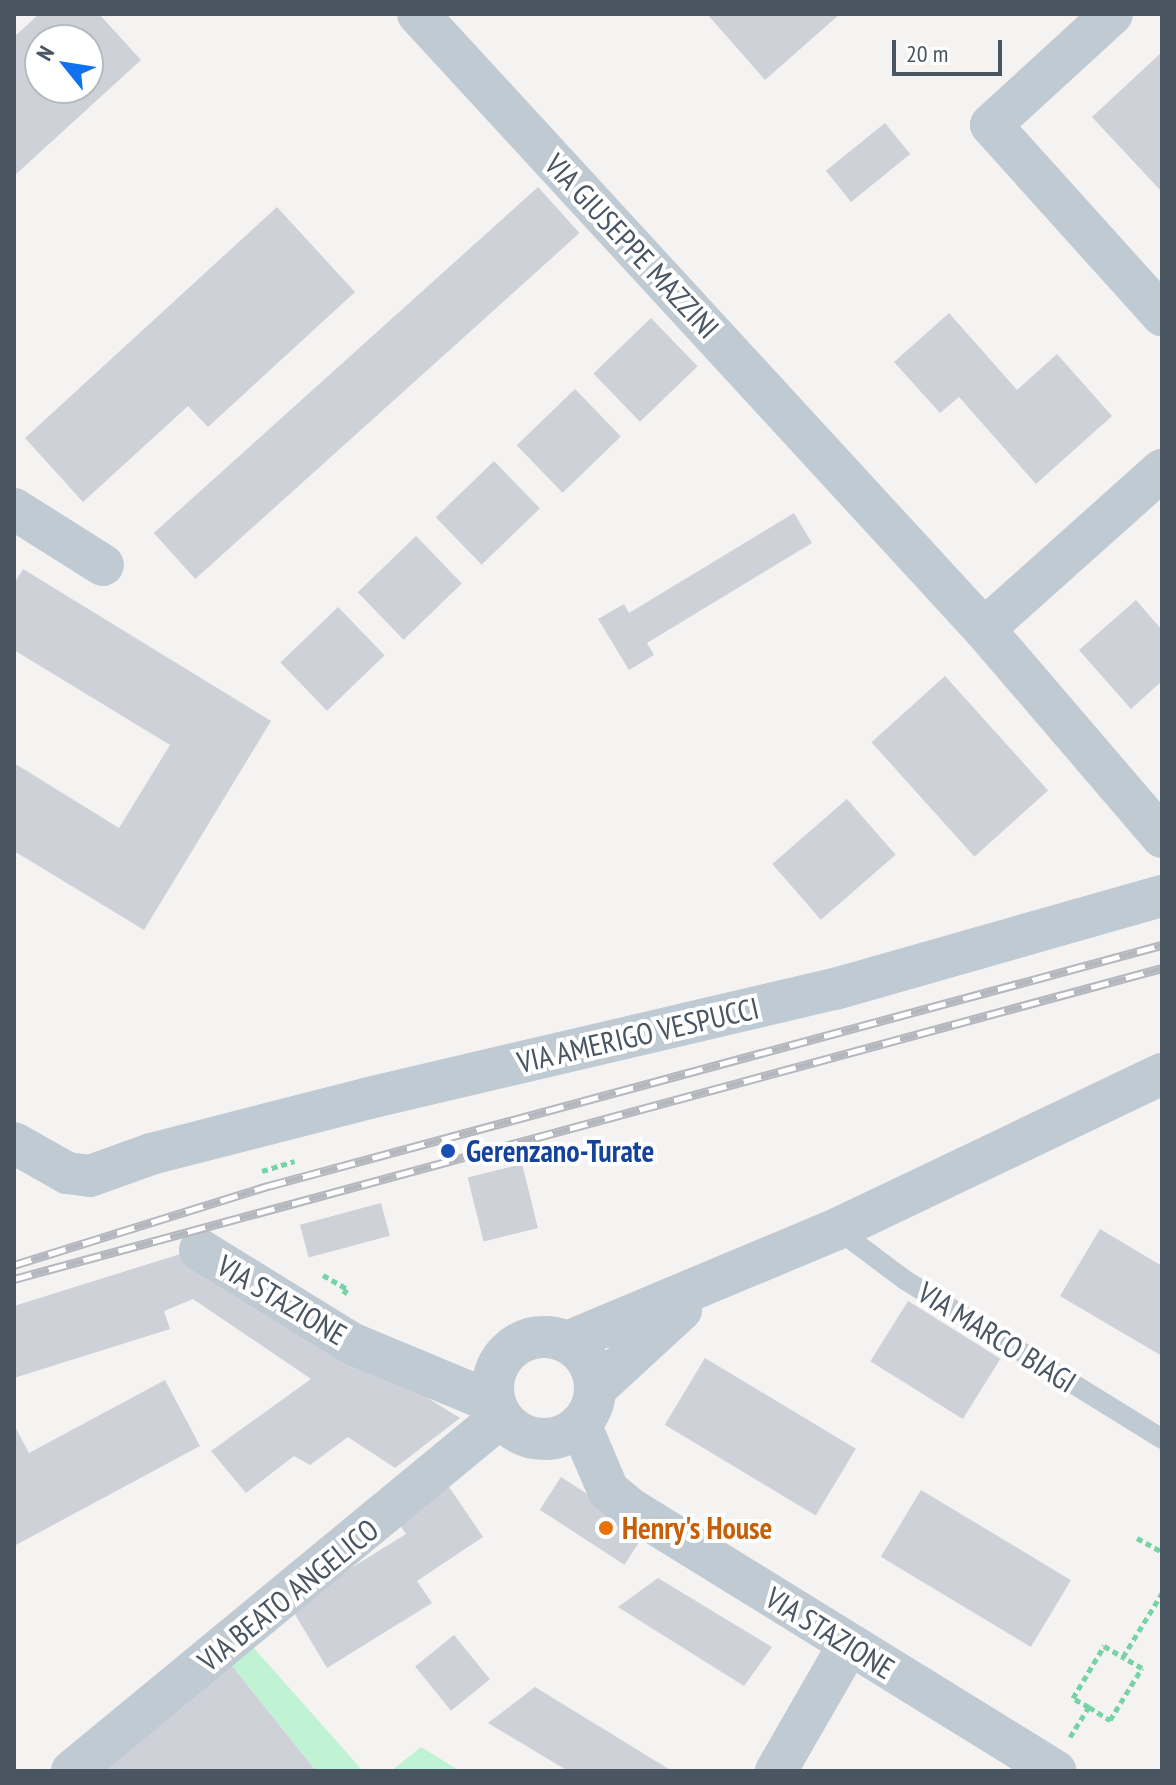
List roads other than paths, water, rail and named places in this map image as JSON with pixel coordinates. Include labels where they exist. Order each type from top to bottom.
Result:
[{"type":"street","name":"VIA GIUSEPPE MAZZINI","points":[[418,14],[984,629],[1162,837]]},
{"type":"street","points":[[1112,14],[991,125],[1162,315]]},
{"type":"street","points":[[984,629],[1162,470]]},
{"type":"street","points":[[14,509],[103,565]]},
{"type":"street","name":"VIA AMERIGO VESPUCCI","points":[[14,1143],[67,1173],[90,1176],[369,1098],[835,989],[1162,896]]},
{"type":"street","points":[[567,1342],[837,1229],[1162,1074]]},
{"type":"street","name":"VIA STAZIONE","points":[[200,1250],[353,1344],[409,1368],[498,1396]]},
{"type":"street","points":[[575,1417],[589,1363],[567,1342],[548,1337],[525,1340],[508,1351],[498,1396],[520,1434],[575,1417],[627,1355],[716,1282]]},
{"type":"street","name":"VIA BEATO ANGELICO","points":[[72,1771],[498,1396]]},
{"type":"street","name":"VIA STAZIONE","points":[[575,1417],[608,1490],[848,1646],[1063,1754]]},
{"type":"street","points":[[776,1771],[848,1646]]},
{"type":"lane","name":"VIA MARCO BIAGI","points":[[837,1229],[905,1280],[1162,1439]]},
{"type":"railway","points":[[14,1265],[268,1186],[1162,945]]},
{"type":"railway","points":[[14,1279],[1162,968]]},
{"type":"place","name":"Gerenzano-Turate","points":[[448,1151]]},
{"type":"place","name":"Henry's House","points":[[606,1528]]}]
